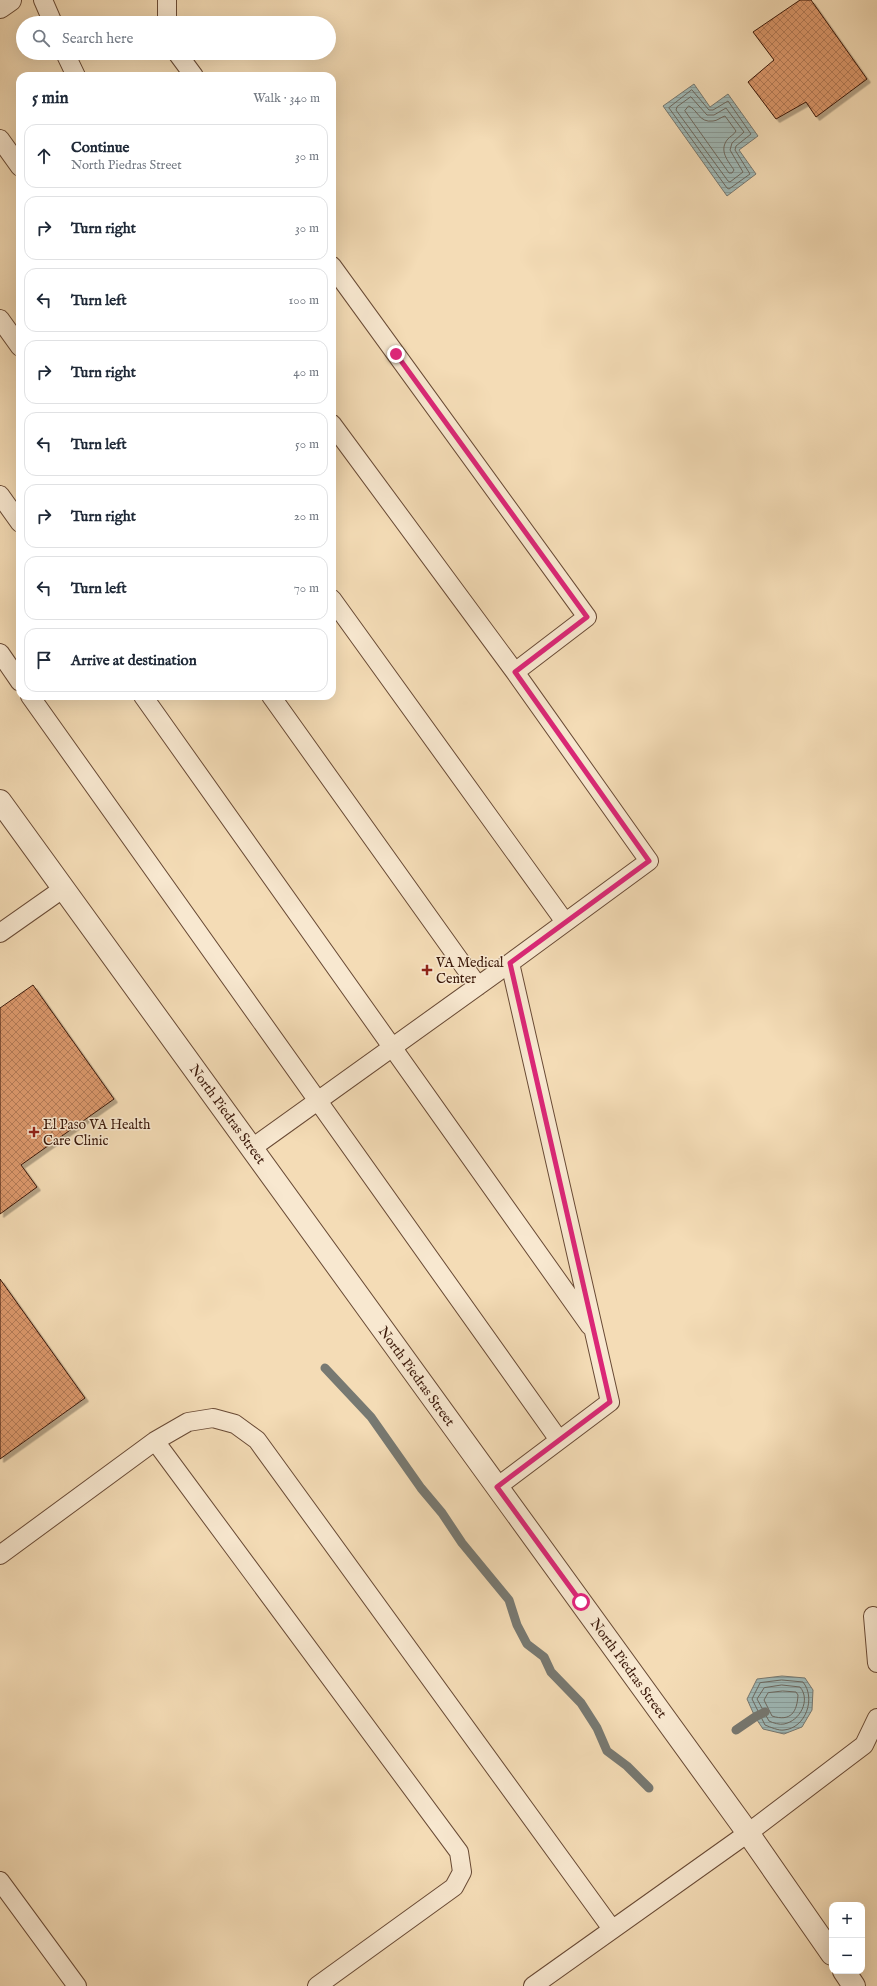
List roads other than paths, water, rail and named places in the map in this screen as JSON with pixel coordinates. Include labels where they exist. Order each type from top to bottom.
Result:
[{"type":"street","points":[[0,7],[10,0]]},
{"type":"street","name":"North Piedras Street","points":[[0,800],[748,1833],[829,1950]]},
{"type":"street","points":[[846,1974],[854,1986]]},
{"type":"lane","points":[[43,0],[50,16]]},
{"type":"lane","points":[[167,0],[167,16]]},
{"type":"lane","points":[[68,60],[74,72]]},
{"type":"lane","points":[[182,60],[191,72]]},
{"type":"lane","points":[[0,139],[16,161]]},
{"type":"lane","points":[[336,272],[587,617],[515,672]]},
{"type":"lane","points":[[0,319],[16,341]]},
{"type":"lane","points":[[252,1148],[510,963],[649,861],[515,672],[336,429]]},
{"type":"lane","points":[[0,495],[16,517]]},
{"type":"lane","points":[[336,605],[566,922]]},
{"type":"lane","points":[[0,653],[16,676]]},
{"type":"lane","points":[[33,700],[559,1440]]},
{"type":"lane","points":[[146,700],[595,1333]]},
{"type":"lane","points":[[274,700],[478,986]]},
{"type":"lane","points":[[0,933],[64,888]]},
{"type":"lane","points":[[497,1487],[610,1402],[510,963]]},
{"type":"lane","points":[[0,1555],[155,1441],[188,1422],[213,1418],[235,1424],[257,1440],[612,1929]]},
{"type":"lane","points":[[155,1441],[459,1852],[462,1872],[454,1887],[317,1986]]},
{"type":"lane","points":[[874,1616],[877,1664]]},
{"type":"lane","points":[[533,1986],[748,1833],[864,1745],[877,1718]]},
{"type":"lane","points":[[0,1881],[77,1986]]},
{"type":"water","points":[[694,84],[710,107],[728,94],[758,136],[739,150],[756,174],[727,196],[663,106]]},
{"type":"water","points":[[782,1676],[805,1678],[813,1690],[812,1710],[802,1727],[784,1734],[763,1729],[755,1717],[747,1699],[757,1679]]},
{"type":"waterway","points":[[325,1368],[371,1417],[421,1488],[442,1513],[462,1543],[509,1600],[517,1625],[527,1644],[544,1657],[551,1672],[581,1703],[597,1728],[607,1751],[627,1766],[649,1788]]},
{"type":"waterway","points":[[736,1730],[765,1712]]},
{"type":"place","name":"VA Medical Center","points":[[427,970]]},
{"type":"place","name":"El Paso VA Health Care Clinic","points":[[34,1132]]}]
